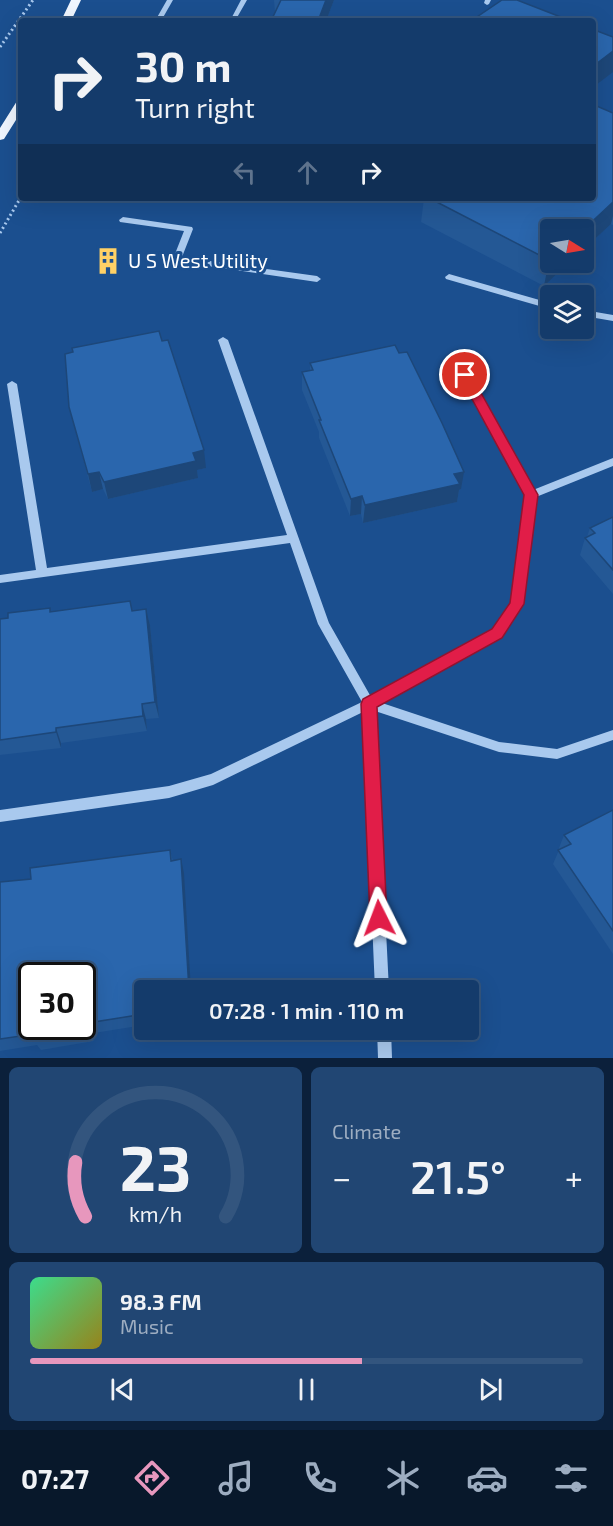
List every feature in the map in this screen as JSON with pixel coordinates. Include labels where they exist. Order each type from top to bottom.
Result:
[{"type":"main road","points":[[67,18],[76,0]]},
{"type":"main road","points":[[0,137],[18,108]]},
{"type":"street","points":[[160,18],[170,0]]},
{"type":"street","points":[[235,18],[244,0]]},
{"type":"street","points":[[123,220],[189,229],[177,259],[317,279]]},
{"type":"street","points":[[448,277],[540,303]]},
{"type":"street","points":[[594,315],[613,318]]},
{"type":"street","points":[[223,340],[324,624],[369,704],[382,980]]},
{"type":"street","points":[[0,816],[169,792],[213,779],[369,704],[497,633],[517,604],[531,495],[454,355]]},
{"type":"street","points":[[12,384],[42,573]]},
{"type":"street","points":[[531,495],[613,462]]},
{"type":"street","points":[[0,579],[294,538]]},
{"type":"street","points":[[369,704],[500,747],[556,754],[613,735]]},
{"type":"street","points":[[384,1040],[385,1058]]},
{"type":"path","points":[[20,18],[33,0]]},
{"type":"path","points":[[0,47],[18,21]]},
{"type":"path","points":[[0,233],[19,201]]},
{"type":"building","points":[[281,0],[326,0],[319,18],[272,18]]},
{"type":"building","points":[[502,0],[517,0],[563,18],[475,18]]},
{"type":"building","points":[[596,31],[613,37],[613,51],[596,64]]},
{"type":"building","points":[[596,106],[613,113],[613,202],[594,220],[540,219],[540,255],[435,201],[596,201]]},
{"type":"building","points":[[159,331],[162,341],[168,340],[204,450],[193,453],[196,461],[104,482],[99,472],[88,474],[69,407],[65,354],[73,352],[72,348]]},
{"type":"building","points":[[395,345],[399,353],[407,352],[464,472],[454,474],[460,484],[365,505],[362,496],[351,499],[302,372],[313,370],[310,363]]},
{"type":"building","points":[[613,517],[613,570],[585,538],[595,533],[590,528]]},
{"type":"building","points":[[130,601],[132,611],[146,609],[155,702],[142,704],[143,716],[56,728],[56,732],[0,740],[0,619],[8,618],[8,613],[50,608],[50,612]]},
{"type":"building","points":[[613,810],[613,931],[558,850],[571,844],[564,835]]},
{"type":"building","points":[[170,850],[171,861],[181,859],[188,980],[134,980],[134,1016],[96,1022],[96,962],[18,962],[18,1036],[0,1039],[0,882],[31,879],[30,868]]},
{"type":"place","name":"U S West Utility","points":[[108,261]]},
{"type":"route","points":[[379,918],[369,704],[497,633],[517,604],[531,495],[465,375]]}]
